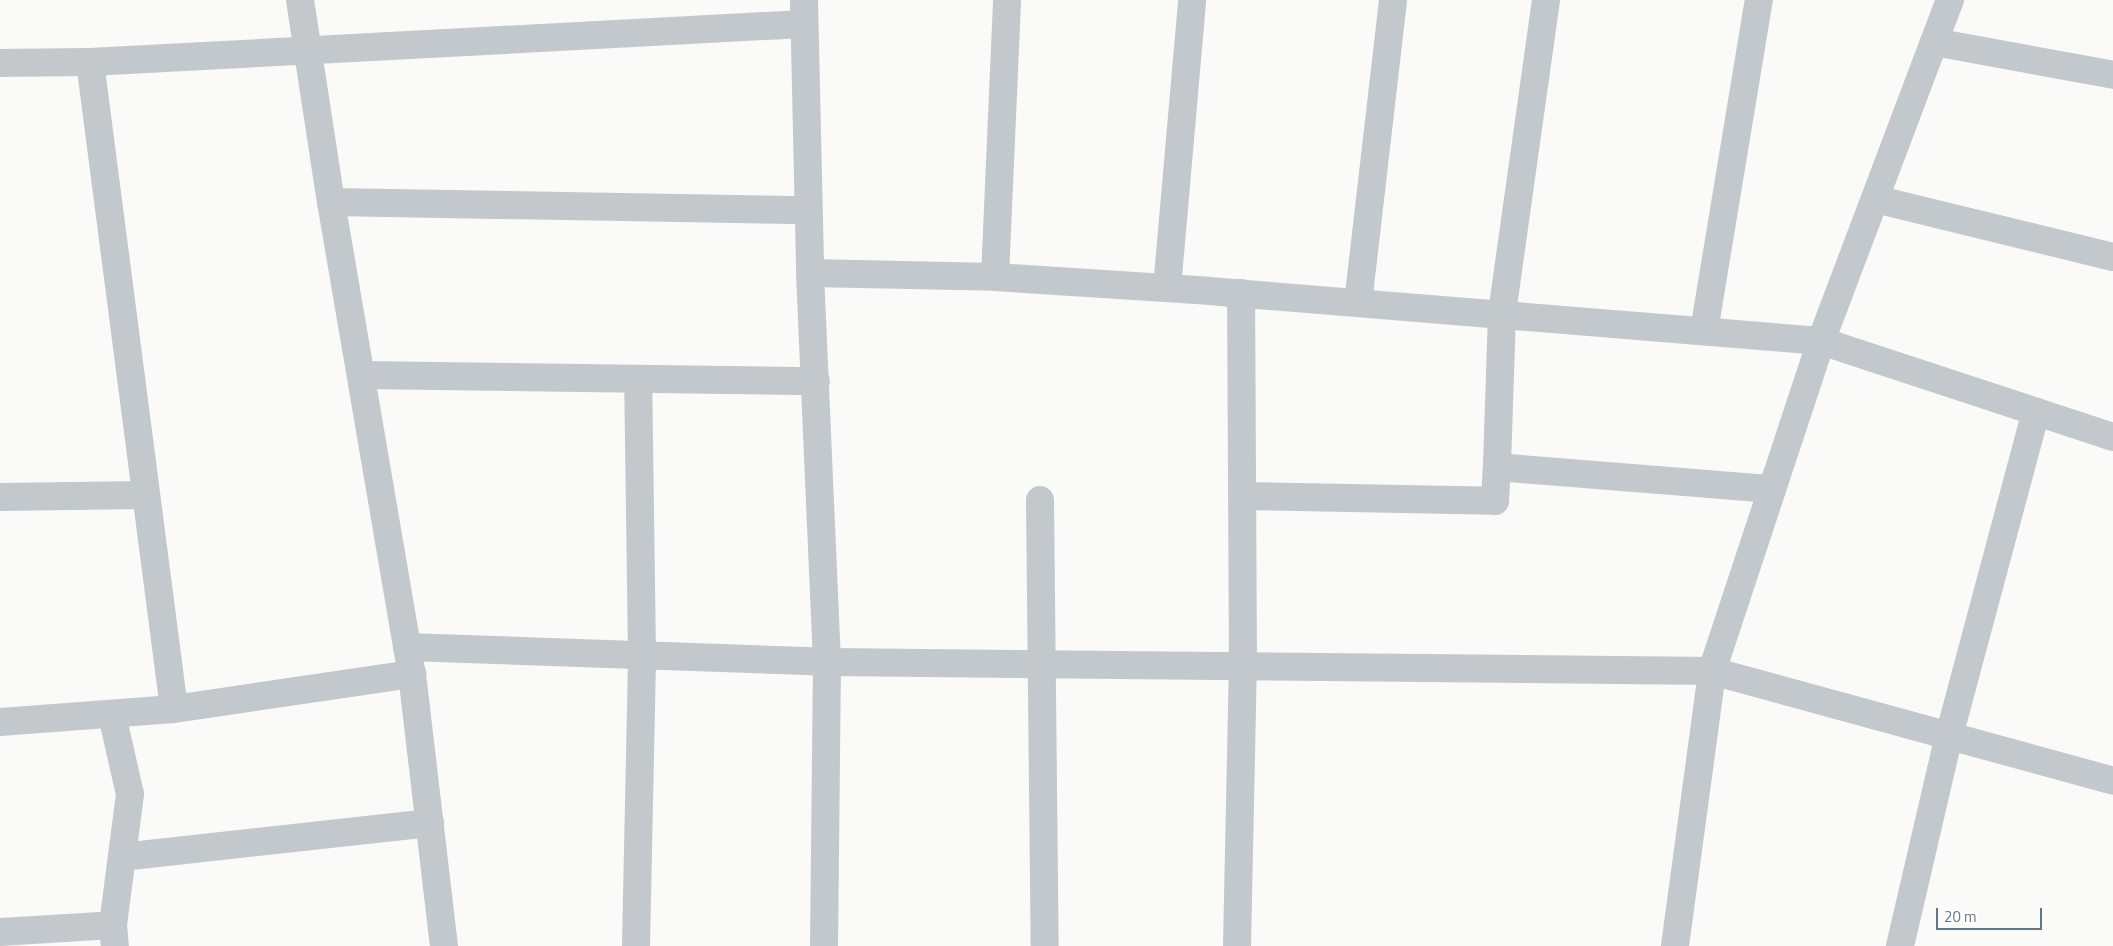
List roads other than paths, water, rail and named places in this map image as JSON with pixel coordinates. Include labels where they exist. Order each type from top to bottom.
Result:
[{"type":"street","points":[[300,0],[331,202],[412,674],[444,946]]},
{"type":"street","points":[[995,277],[1007,0]]},
{"type":"street","points":[[1167,288],[1192,0]]},
{"type":"street","points":[[1358,303],[1393,0]]},
{"type":"street","points":[[1242,496],[1495,501],[1502,314],[1546,0]]},
{"type":"street","points":[[1704,331],[1759,0]]},
{"type":"street","points":[[1675,946],[1712,671],[1821,341],[1950,0]]},
{"type":"street","points":[[0,63],[90,62],[308,49],[804,12],[810,273],[828,662],[824,946]]},
{"type":"street","points":[[1934,42],[2113,75]]},
{"type":"street","points":[[90,62],[144,495],[174,709]]},
{"type":"street","points":[[1874,199],[2113,257]]},
{"type":"street","points":[[331,202],[808,210]]},
{"type":"street","points":[[810,273],[995,277],[1167,288],[1821,341],[2113,437]]},
{"type":"street","points":[[1237,946],[1243,665],[1241,293]]},
{"type":"street","points":[[362,375],[816,381]]},
{"type":"street","points":[[636,946],[642,655],[638,379]]},
{"type":"street","points":[[1900,946],[1949,736],[2036,411]]},
{"type":"street","points":[[1497,467],[1772,489]]},
{"type":"street","points":[[0,496],[144,495]]},
{"type":"street","points":[[1040,500],[1044,664],[1045,946]]},
{"type":"street","points":[[407,647],[828,662],[1712,671],[2113,782]]},
{"type":"street","points":[[0,722],[174,709],[412,674]]},
{"type":"street","points":[[0,932],[114,936],[130,794],[112,715]]},
{"type":"street","points":[[122,857],[430,823]]}]
